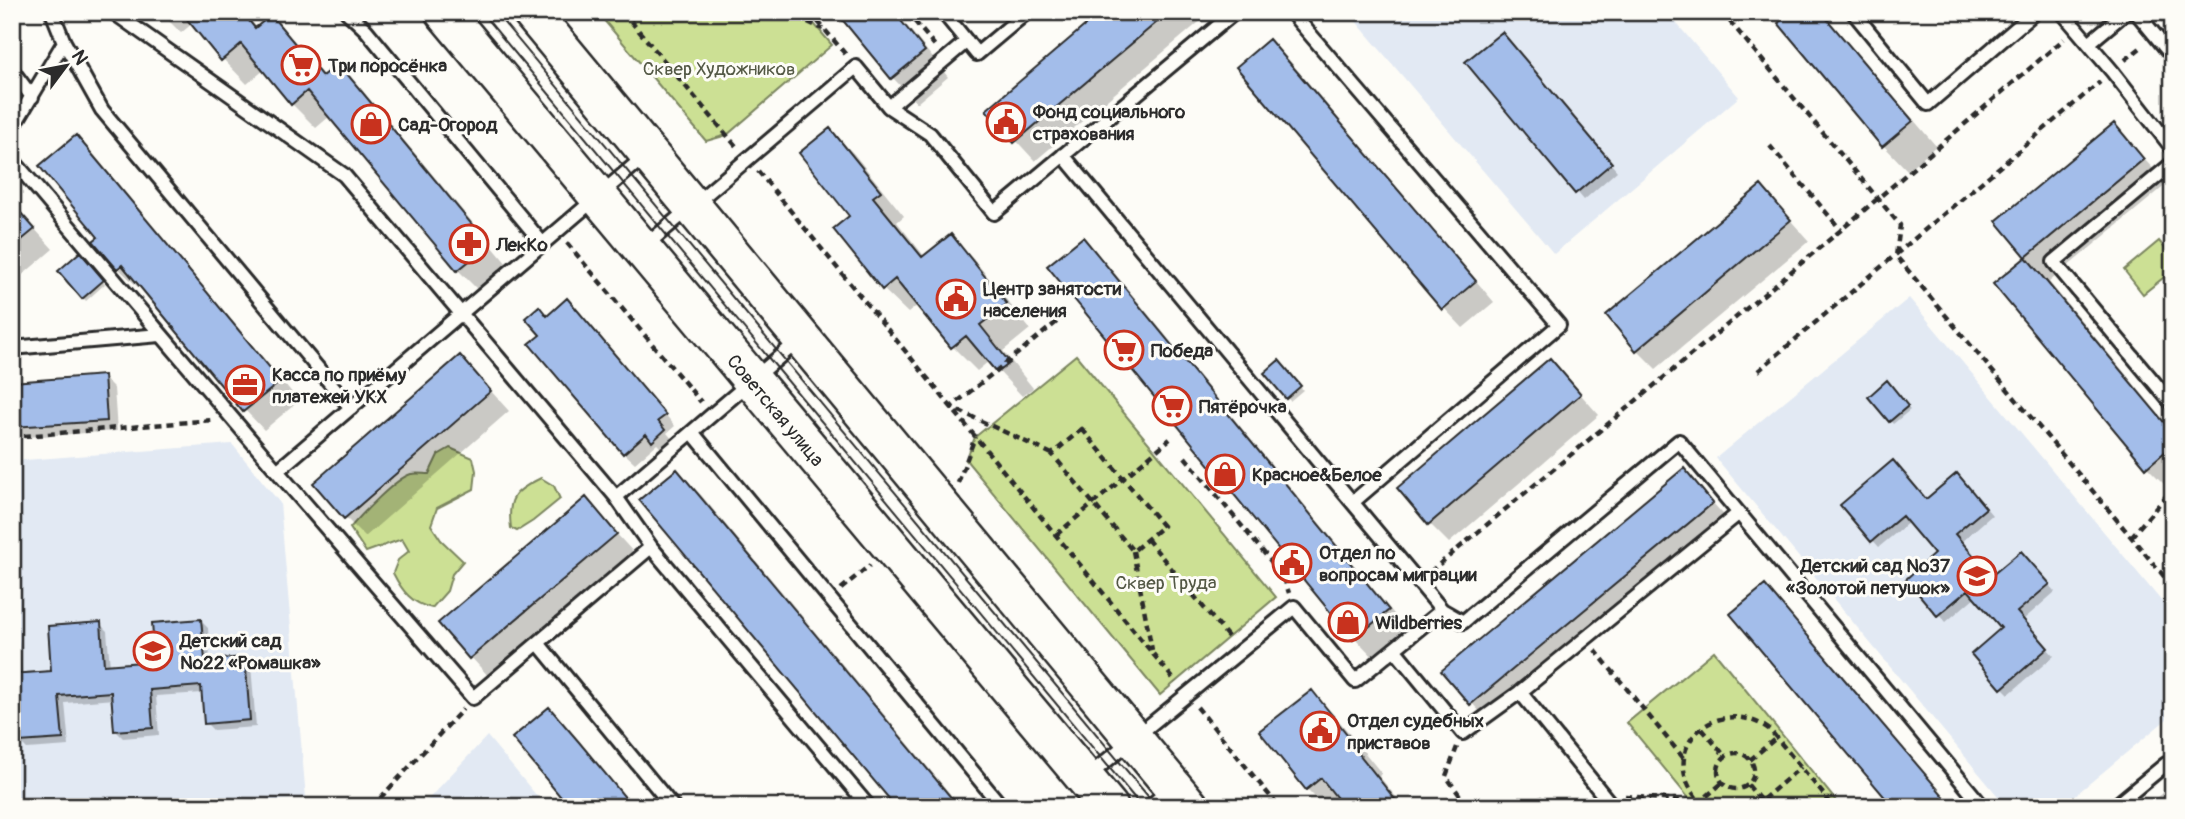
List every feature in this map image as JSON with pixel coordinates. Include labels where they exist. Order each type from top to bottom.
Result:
[{"type":"main road","name":"Советская улица","points":[[444,12],[1109,807]]},
{"type":"main road","points":[[531,12],[1133,739],[1171,800]]},
{"type":"lane","points":[[52,12],[64,42],[102,110],[351,408]]},
{"type":"lane","points":[[113,12],[344,175],[616,497],[651,548],[869,807]]},
{"type":"lane","points":[[347,12],[366,30],[542,244]]},
{"type":"lane","points":[[943,12],[977,54],[1027,12]]},
{"type":"lane","points":[[642,248],[856,67],[889,107],[930,134],[994,213],[1235,12]]},
{"type":"lane","points":[[1291,12],[1559,325],[1353,502]]},
{"type":"lane","points":[[1853,12],[1928,104],[2035,12]]},
{"type":"lane","points":[[2062,12],[2173,149]]},
{"type":"lane","points":[[2089,43],[2126,12]]},
{"type":"lane","points":[[2136,12],[2173,57]]},
{"type":"lane","points":[[889,107],[967,41]]},
{"type":"lane","points":[[12,129],[64,42]]},
{"type":"lane","points":[[12,70],[32,97]]},
{"type":"lane","points":[[277,471],[648,153]]},
{"type":"lane","points":[[1063,155],[1443,610],[1463,622],[1679,441],[1983,807]]},
{"type":"lane","points":[[12,159],[473,698],[651,548]]},
{"type":"lane","points":[[2173,163],[2054,262],[2173,405]]},
{"type":"lane","points":[[12,348],[160,335]]},
{"type":"lane","points":[[616,497],[802,339]]},
{"type":"lane","points":[[692,432],[1002,807]]},
{"type":"lane","points":[[1394,649],[1464,733],[1520,692],[1739,513]]},
{"type":"lane","points":[[1085,778],[1294,607],[1355,681],[1443,610]]},
{"type":"lane","points":[[538,643],[673,807]]},
{"type":"lane","points":[[1520,692],[1613,807]]},
{"type":"lane","points":[[2114,807],[2166,764]]},
{"type":"path","points":[[623,12],[748,159],[1279,807]]},
{"type":"path","points":[[786,12],[825,30]]},
{"type":"path","points":[[810,12],[856,67]]},
{"type":"path","points":[[907,12],[946,59]]},
{"type":"path","points":[[1722,12],[1900,225],[1896,256],[2173,587]]},
{"type":"path","points":[[1419,581],[1841,230],[2076,29]]},
{"type":"path","points":[[1758,371],[2112,71]]},
{"type":"path","points":[[1770,146],[1841,230]]},
{"type":"path","points":[[557,231],[712,415]]},
{"type":"path","points":[[951,407],[1068,313]]},
{"type":"path","points":[[951,407],[1052,454],[1133,551],[1152,653]]},
{"type":"path","points":[[12,437],[232,418]]},
{"type":"path","points":[[1052,454],[1082,429],[1163,526],[1133,551]]},
{"type":"path","points":[[958,484],[975,437]]},
{"type":"path","points":[[1056,535],[1171,439]]},
{"type":"path","points":[[1185,457],[1283,576]]},
{"type":"path","points":[[2131,537],[2173,488]]},
{"type":"path","points":[[1147,540],[1240,652]]},
{"type":"path","points":[[830,598],[871,564]]},
{"type":"path","points":[[1586,639],[1685,761]]},
{"type":"path","points":[[372,807],[473,698]]},
{"type":"path","points":[[1704,807],[1687,782],[1687,750],[1695,735],[1708,723],[1724,716],[1742,716],[1759,721],[1776,738],[1833,807]]},
{"type":"path","points":[[1702,729],[1725,757]]},
{"type":"path","points":[[1464,733],[1446,776],[1468,807]]},
{"type":"path","points":[[1750,760],[1776,738]]},
{"type":"path","points":[[1736,752],[1750,760],[1755,772],[1748,785],[1733,789],[1723,783],[1718,766],[1725,757],[1736,752]]},
{"type":"path","points":[[1754,807],[1801,767]]},
{"type":"path","points":[[1603,794],[1700,802],[1723,783]]},
{"type":"path","points":[[1748,785],[1761,801]]},
{"type":"shaded area","points":[[1348,12],[1667,12],[1739,97],[1554,254]]},
{"type":"shaded area","name":"Детский сад №37 «Золотой петушок»","points":[[1909,298],[2173,615],[2173,714],[2061,807],[2007,807],[1716,458]]},
{"type":"shaded area","name":"Детский сад №22 «Ромашка»","points":[[232,444],[280,503],[306,798],[195,807],[12,807],[12,461]]},
{"type":"shaded area","points":[[487,736],[546,807],[421,807]]},
{"type":"green space","name":"Сквер Художников","points":[[597,12],[804,12],[832,45],[727,135],[706,141]]},
{"type":"green space","points":[[2159,241],[2173,258],[2173,270],[2143,294],[2124,270]]},
{"type":"green space","name":"Сквер Труда","points":[[1076,355],[1276,597],[1160,695],[966,460],[975,437]]},
{"type":"green space","points":[[450,448],[473,458],[476,471],[474,489],[437,508],[431,525],[441,540],[463,561],[452,574],[447,591],[432,608],[408,596],[393,573],[398,560],[409,551],[402,539],[366,552],[350,528],[397,482],[413,474],[429,474],[438,455]]},
{"type":"green space","points":[[541,478],[554,486],[560,499],[517,531],[511,528],[510,509],[514,497],[524,487]]},
{"type":"green space","points":[[1714,651],[1841,807],[1696,807],[1627,723]]},
{"type":"building","points":[[181,12],[242,12],[255,28],[271,15],[322,76],[338,63],[489,245],[457,271],[307,91],[291,105],[241,44],[221,61]]},
{"type":"building","points":[[836,12],[894,12],[925,51],[891,79]]},
{"type":"building","points":[[1101,12],[1169,12],[1014,143],[986,110]]},
{"type":"building","points":[[1791,12],[1821,12],[1913,121],[1882,147],[1778,23]]},
{"type":"building","points":[[1502,32],[1612,163],[1575,194],[1465,62]]},
{"type":"building","points":[[1269,39],[1476,281],[1442,310],[1236,67]]},
{"type":"building","points":[[2114,123],[2144,159],[2026,257],[1996,221]]},
{"type":"building","points":[[830,128],[881,191],[873,197],[922,257],[951,234],[1007,304],[980,325],[1010,363],[997,373],[966,336],[951,348],[895,279],[882,290],[833,229],[849,216],[799,153]]},
{"type":"building","points":[[76,135],[281,381],[243,412],[122,265],[117,269],[93,241],[98,237],[39,166]]},
{"type":"building","points":[[1761,185],[1791,220],[1636,351],[1606,315]]},
{"type":"building","points":[[12,203],[35,229],[12,248]]},
{"type":"building","points":[[1083,237],[1389,610],[1353,640],[1047,266]]},
{"type":"building","points":[[80,252],[104,280],[82,299],[58,271]]},
{"type":"building","points":[[2026,257],[2173,433],[2173,445],[2146,468],[1993,284]]},
{"type":"building","points":[[567,298],[666,415],[658,421],[665,430],[652,442],[646,434],[623,454],[529,344],[540,335],[525,318],[539,306],[547,316]]},
{"type":"building","points":[[460,355],[491,391],[344,519],[313,483]]},
{"type":"building","points":[[1550,358],[1581,394],[1428,525],[1397,488]]},
{"type":"building","points":[[1279,360],[1301,386],[1286,399],[1264,373]]},
{"type":"building","points":[[104,375],[107,421],[12,427],[12,382]]},
{"type":"building","points":[[1887,380],[1908,406],[1889,422],[1868,397]]},
{"type":"building","points":[[1893,460],[1926,499],[1957,473],[1986,508],[1955,534],[1991,576],[2021,551],[2050,584],[2017,612],[2048,648],[2001,689],[1971,654],[2001,628],[1968,590],[1937,616],[1906,579],[1934,554],[1902,516],[1871,542],[1840,505]]},
{"type":"building","points":[[1684,468],[1713,503],[1470,705],[1441,671]]},
{"type":"building","points":[[677,469],[959,807],[896,807],[639,500]]},
{"type":"building","points":[[586,497],[617,534],[469,659],[438,623]]},
{"type":"building","points":[[1765,585],[1953,807],[1893,807],[1730,614]]},
{"type":"building","points":[[201,619],[205,660],[245,657],[250,720],[204,724],[201,686],[150,690],[153,728],[114,731],[111,692],[59,696],[63,739],[19,742],[16,702],[12,702],[12,674],[51,671],[48,626],[101,622],[104,665],[155,661],[152,623]]},
{"type":"building","points":[[1312,690],[1401,807],[1344,807],[1321,778],[1306,790],[1259,731]]},
{"type":"building","points":[[549,707],[633,807],[569,807],[512,738]]},
{"type":"tram line","points":[[481,12],[1142,807]]},
{"type":"tram line","points":[[495,12],[1157,807]]},
{"type":"place","name":"Три поросёнка","points":[[301,65]]},
{"type":"place","name":"Фонд социального страхования","points":[[1006,122]]},
{"type":"place","name":"Сад-Огород","points":[[371,124]]},
{"type":"place","name":"ЛекКо","points":[[469,244]]},
{"type":"place","name":"Центр занятости населения","points":[[956,299]]},
{"type":"place","name":"Победа","points":[[1124,350]]},
{"type":"place","name":"Касса по приёму платежей УКХ","points":[[245,385]]},
{"type":"place","name":"Пятёрочка","points":[[1172,406]]},
{"type":"place","name":"Красное&Белое","points":[[1225,474]]},
{"type":"place","name":"Отдел по вопросам миграции","points":[[1292,563]]},
{"type":"place","name":"Детский сад №37 «Золотой петушок»","points":[[1977,576]]},
{"type":"place","name":"Wildberries","points":[[1348,622]]},
{"type":"place","name":"Детский сад №22 «Ромашка»","points":[[153,651]]},
{"type":"place","name":"Отдел судебных приставов","points":[[1320,731]]}]
